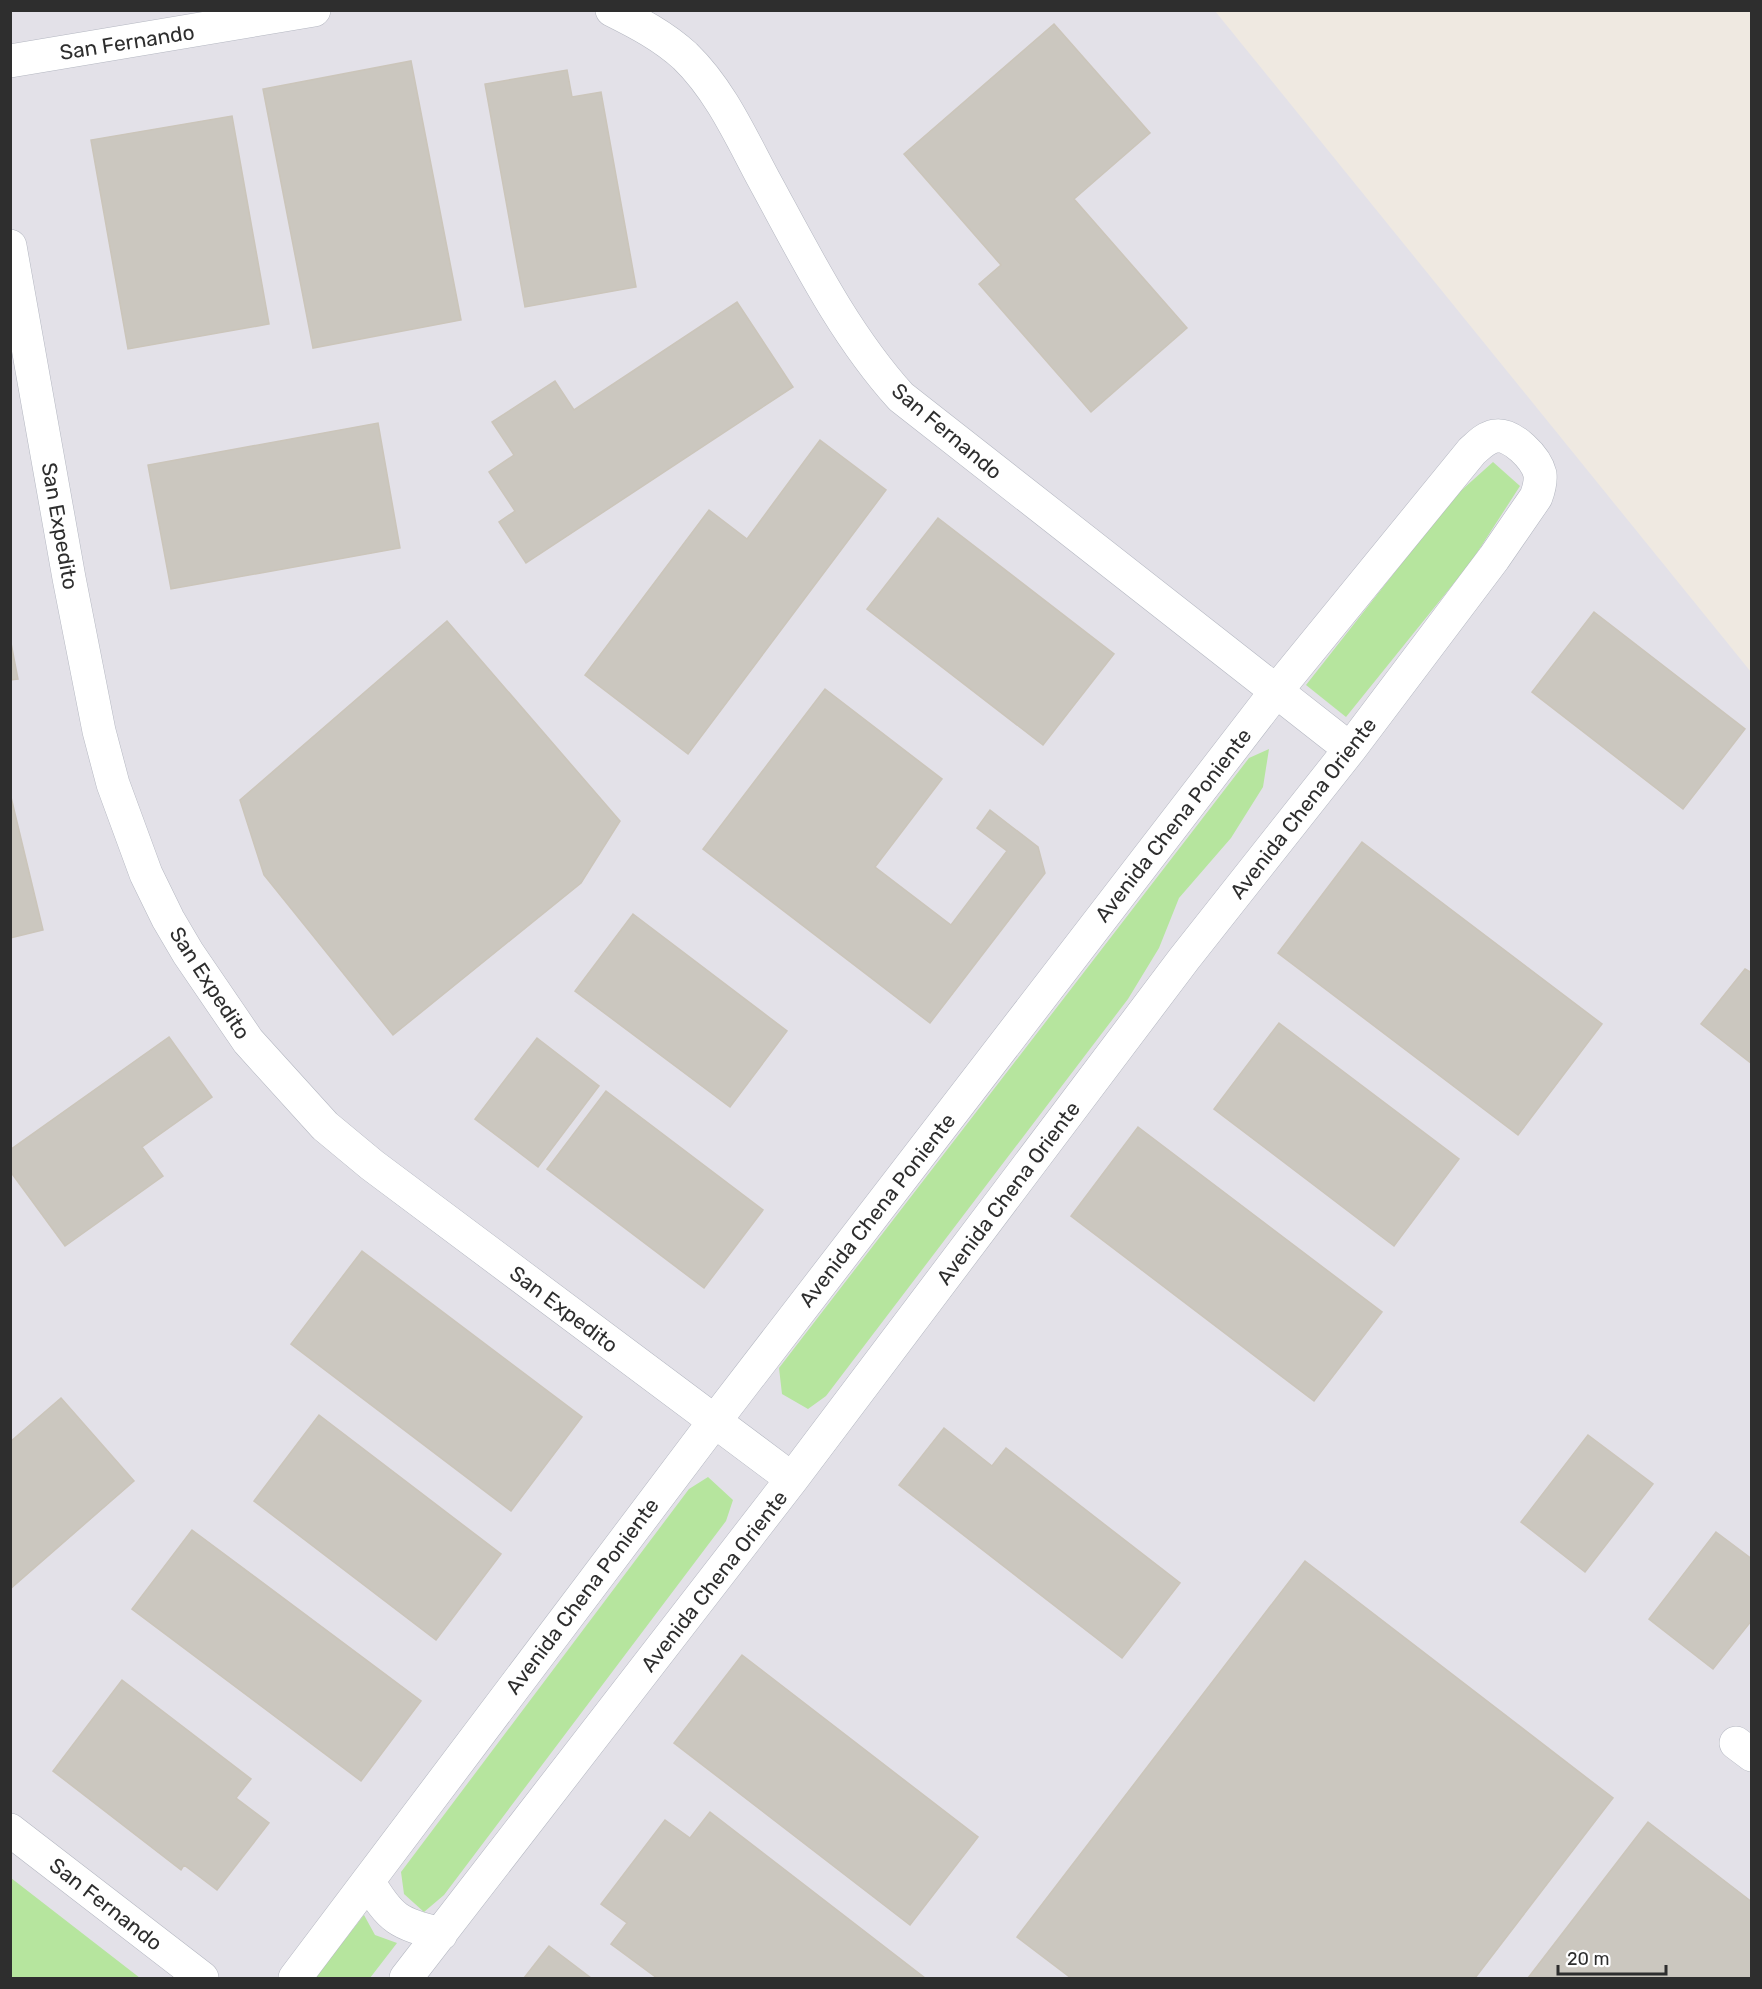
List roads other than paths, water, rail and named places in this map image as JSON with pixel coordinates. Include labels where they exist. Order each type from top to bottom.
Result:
[{"type":"street","name":"San Fernando","points":[[10,61],[314,10]]},
{"type":"street","name":"San Fernando","points":[[612,10],[662,38],[705,77],[724,106],[797,241],[847,327],[881,375],[901,397],[1350,749]]},
{"type":"street","name":"San Expedito","points":[[10,246],[67,567],[99,731],[113,784],[146,874],[188,953],[248,1041],[325,1125],[372,1165],[792,1479]]},
{"type":"street","name":"Avenida Chena Oriente","points":[[406,1978],[792,1479],[1184,959],[1350,749],[1494,558],[1536,497],[1540,485],[1539,472],[1530,455],[1511,440],[1498,435],[1486,439],[1472,451]]},
{"type":"street","name":"Avenida Chena Poniente","points":[[295,1978],[714,1422],[1277,690],[1472,451]]},
{"type":"street","name":"San Fernando","points":[[10,1830],[202,1978]]},
{"type":"street","points":[[368,1881],[384,1908],[398,1920],[441,1934]]}]
